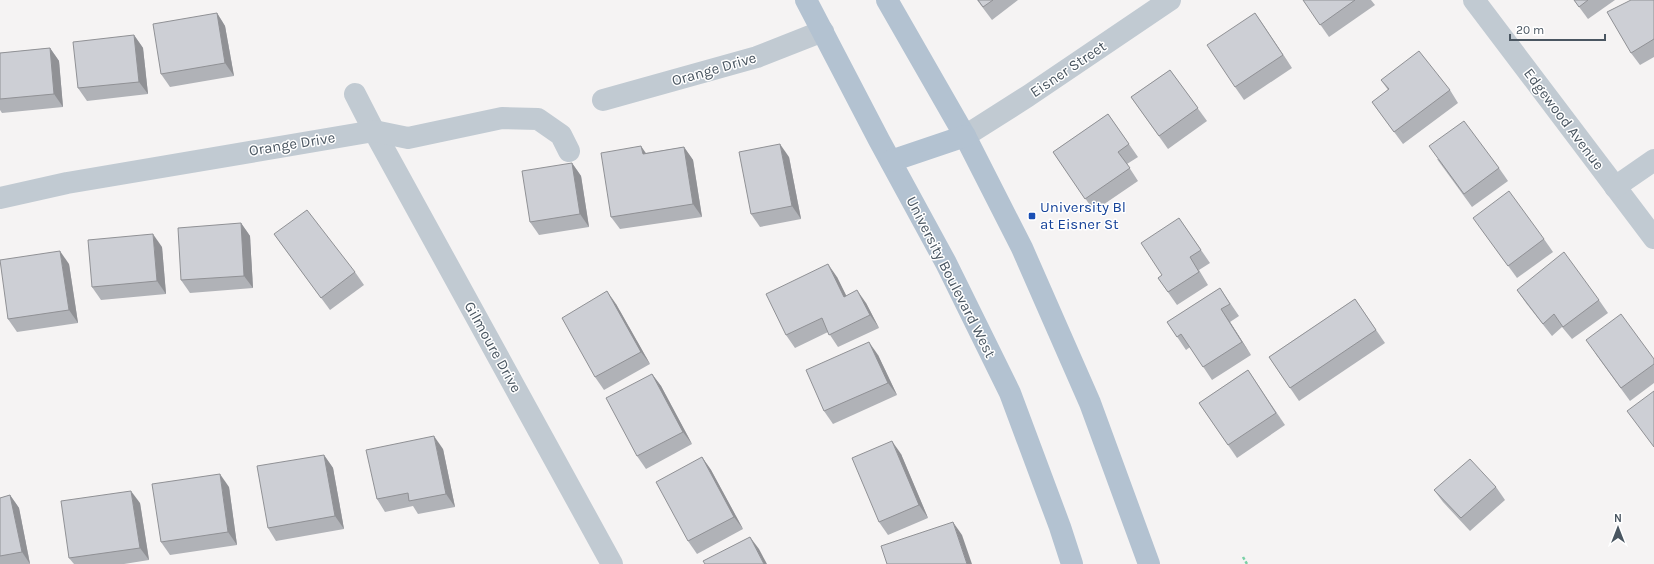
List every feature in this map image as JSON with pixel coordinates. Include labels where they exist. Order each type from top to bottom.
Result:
[{"type":"main road","name":"University Boulevard West","points":[[806,0],[946,263],[1010,393],[1060,527],[1072,564]]},
{"type":"main road","points":[[887,0],[965,136],[1022,248],[1086,396],[1149,564]]},
{"type":"main road","points":[[891,161],[965,136]]},
{"type":"street","name":"Eisner Street","points":[[965,136],[1028,96],[1170,0]]},
{"type":"street","name":"Edgewood Avenue","points":[[1474,0],[1654,238]]},
{"type":"street","name":"Orange Drive","points":[[603,100],[757,57],[823,30]]},
{"type":"street","name":"Gilmoure Drive","points":[[355,94],[612,564]]},
{"type":"street","name":"Orange Drive","points":[[0,198],[67,183],[374,131],[408,138],[502,118],[538,119],[562,135],[569,151]]},
{"type":"street","points":[[1615,187],[1654,160]]},
{"type":"path","points":[[1242,557],[1247,564]]},
{"type":"building","points":[[978,0],[993,0],[983,7]]},
{"type":"building","points":[[1303,0],[1355,0],[1320,25]]},
{"type":"building","points":[[1574,0],[1588,0],[1579,7]]},
{"type":"building","points":[[1631,0],[1654,0],[1654,39],[1631,53],[1607,12]]},
{"type":"building","points":[[217,13],[225,63],[161,74],[153,24]]},
{"type":"building","points":[[1255,13],[1283,55],[1235,87],[1207,45]]},
{"type":"building","points":[[134,35],[139,82],[78,88],[73,42]]},
{"type":"building","points":[[50,48],[54,94],[0,99],[0,53]]},
{"type":"building","points":[[1419,51],[1450,90],[1394,132],[1372,102],[1389,89],[1381,80]]},
{"type":"building","points":[[1170,70],[1198,108],[1159,136],[1131,97]]},
{"type":"building","points":[[1108,114],[1129,144],[1118,152],[1130,168],[1085,199],[1053,152]]},
{"type":"building","points":[[1464,121],[1499,168],[1464,194],[1429,146]]},
{"type":"building","points":[[780,144],[792,206],[751,214],[739,152]]},
{"type":"building","points":[[641,146],[643,154],[684,147],[693,204],[611,217],[601,153]]},
{"type":"building","points":[[572,163],[580,214],[530,222],[522,171]]},
{"type":"building","points":[[1509,191],[1544,239],[1508,266],[1473,218]]},
{"type":"building","points":[[307,210],[355,272],[321,298],[274,234]]},
{"type":"building","points":[[1179,218],[1201,250],[1190,257],[1199,272],[1168,292],[1158,278],[1162,275],[1141,243]]},
{"type":"building","points":[[241,223],[244,276],[181,280],[178,228]]},
{"type":"building","points":[[153,234],[157,281],[92,287],[88,240]]},
{"type":"building","points":[[60,251],[69,310],[8,319],[0,260]]},
{"type":"building","points":[[1564,252],[1599,300],[1563,327],[1554,314],[1543,324],[1517,290]]},
{"type":"building","points":[[828,264],[844,297],[857,290],[870,315],[829,335],[822,318],[786,335],[766,294]]},
{"type":"building","points":[[1220,288],[1230,304],[1221,309],[1242,342],[1203,367],[1181,334],[1177,337],[1167,322]]},
{"type":"building","points":[[607,291],[641,352],[595,377],[562,318]]},
{"type":"building","points":[[1355,299],[1376,330],[1290,388],[1269,357]]},
{"type":"building","points":[[1621,314],[1654,359],[1654,364],[1621,388],[1586,340]]},
{"type":"building","points":[[869,342],[888,383],[824,411],[806,370]]},
{"type":"building","points":[[1248,370],[1276,413],[1228,445],[1199,403]]},
{"type":"building","points":[[652,374],[683,432],[637,456],[606,398]]},
{"type":"building","points":[[1654,391],[1654,447],[1627,411]]},
{"type":"building","points":[[434,436],[446,494],[409,501],[408,493],[377,499],[366,450]]},
{"type":"building","points":[[892,441],[919,505],[879,522],[852,458]]},
{"type":"building","points":[[324,455],[335,516],[268,528],[257,466]]},
{"type":"building","points":[[702,457],[734,517],[688,541],[656,482]]},
{"type":"building","points":[[1470,459],[1496,487],[1461,518],[1434,490]]},
{"type":"building","points":[[220,474],[228,532],[161,542],[152,484]]},
{"type":"building","points":[[131,491],[140,548],[69,558],[61,501]]},
{"type":"building","points":[[10,495],[22,552],[0,556],[0,498]]},
{"type":"building","points":[[953,522],[967,564],[887,564],[881,546]]},
{"type":"building","points":[[750,537],[764,564],[705,564],[703,561]]},
{"type":"place","name":"University Bl at Eisner St","points":[[1032,216]]}]
